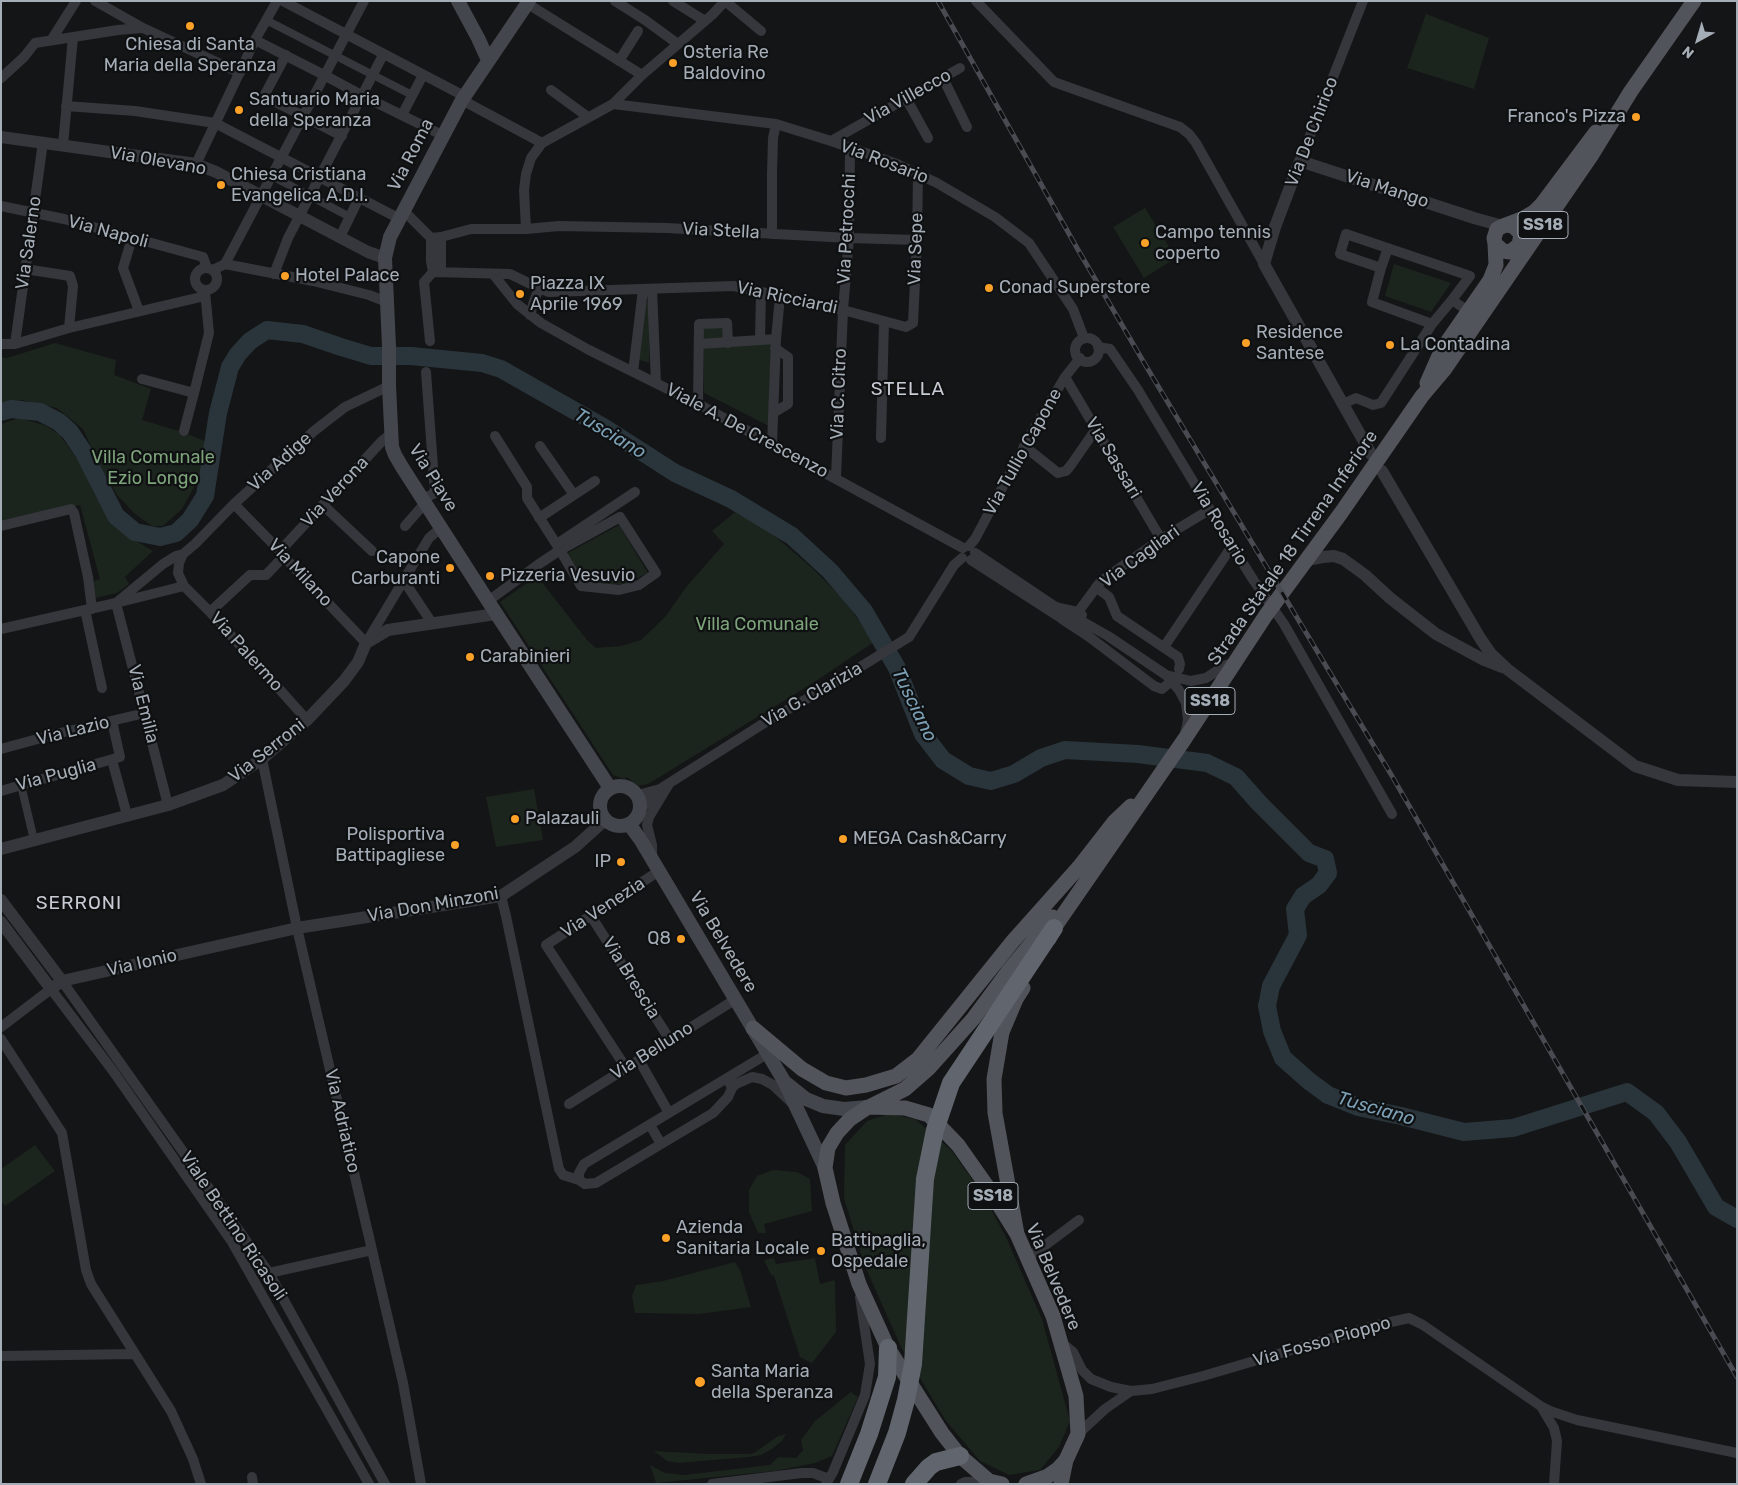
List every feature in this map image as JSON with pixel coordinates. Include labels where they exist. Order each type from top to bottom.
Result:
[{"type":"highway","points":[[877,1484],[897,1433],[913,1364],[925,1179],[935,1130],[951,1083],[1054,928]]},
{"type":"highway","points":[[850,1484],[869,1434],[887,1377],[888,1348]]},
{"type":"highway","points":[[914,1484],[936,1462],[960,1456]]},
{"type":"main road","points":[[458,1],[488,60]]},
{"type":"main road","name":"Strada Statale 18 Tirrena Inferiore","points":[[1016,1234],[995,1113],[994,1079],[1002,1032],[1016,999],[1035,968],[1054,928],[1181,744],[1266,615],[1422,396],[1438,379],[1591,156],[1631,91],[1694,1]]},
{"type":"main road","name":"Via Roma","points":[[389,346],[385,258],[390,237],[405,216],[442,135],[463,98],[529,2]]},
{"type":"main road","name":"Strada Statale 18 Tirrena Inferiore","points":[[1504,225],[1524,218],[1542,204],[1599,128],[1631,91]]},
{"type":"main road","name":"SS18","points":[[1453,357],[1480,304],[1496,282],[1504,263],[1591,156]]},
{"type":"main road","points":[[1504,225],[1517,228],[1518,244],[1503,251],[1495,241],[1497,229],[1504,225]]},
{"type":"main road","name":"Strada Statale 18 Tirrena Inferiore","points":[[1422,396],[1438,358],[1490,280],[1496,265],[1495,241]]},
{"type":"main road","name":"Via Piave","points":[[389,346],[391,434],[395,455],[496,614]]},
{"type":"main road","points":[[496,614],[610,788]]},
{"type":"main road","points":[[624,786],[638,795],[640,810],[638,816],[629,824],[616,826],[605,820],[601,815],[600,802],[602,796],[610,788],[624,786]]},
{"type":"main road","points":[[753,1028],[802,1069],[826,1083],[846,1088],[866,1085],[896,1076],[918,1059],[1013,941],[1079,867],[1114,822],[1149,791]]},
{"type":"main road","name":"Via Belvedere","points":[[629,824],[656,865],[736,999],[797,1107],[825,1168],[832,1203],[859,1284],[888,1348],[942,1433],[960,1456],[996,1482]]},
{"type":"main road","name":"Strada Statale 18 Tirrena Inferiore","points":[[868,1107],[905,1089],[929,1068],[973,1018],[1048,922],[1076,896]]},
{"type":"main road","name":"Via Belvedere","points":[[784,1081],[806,1099],[823,1106],[844,1109],[868,1107],[906,1108],[929,1115],[958,1144],[973,1164],[1016,1234],[1053,1316],[1062,1343],[1076,1396],[1078,1434],[1066,1460],[1048,1476],[1026,1484]]},
{"type":"main road","name":"Via Belvedere","points":[[825,1168],[828,1148],[836,1133],[850,1119],[868,1107]]},
{"type":"main road","name":"SS18","points":[[1061,1484],[1066,1460]]},
{"type":"street","points":[[55,35],[76,1]]},
{"type":"street","points":[[95,1],[143,28],[240,73]]},
{"type":"street","points":[[196,164],[255,40],[277,1]]},
{"type":"street","points":[[283,1],[383,55],[446,84],[463,98],[542,143]]},
{"type":"street","points":[[225,264],[364,1]]},
{"type":"street","points":[[615,1],[678,44]]},
{"type":"street","points":[[673,1],[705,21]]},
{"type":"street","points":[[526,229],[524,190],[526,174],[531,158],[542,143],[613,104],[642,75],[705,21],[725,1],[761,31]]},
{"type":"street","points":[[976,1],[1054,82],[1180,127],[1189,134],[1196,143],[1371,454]]},
{"type":"street","name":"Via De Chirico","points":[[1264,264],[1275,227],[1363,1]]},
{"type":"street","points":[[529,2],[642,75]]},
{"type":"street","points":[[266,20],[412,95]]},
{"type":"street","points":[[1,78],[24,57],[35,43],[55,35],[73,37],[143,28]]},
{"type":"street","points":[[619,61],[638,31]]},
{"type":"street","points":[[62,145],[73,37]]},
{"type":"street","points":[[255,40],[442,135]]},
{"type":"street","points":[[286,55],[264,96],[342,136]]},
{"type":"street","points":[[274,274],[284,248],[383,55]]},
{"type":"street","name":"Via Villecco","points":[[830,141],[960,68]]},
{"type":"street","points":[[402,115],[423,75]]},
{"type":"street","points":[[942,78],[967,127]]},
{"type":"street","points":[[551,90],[588,117]]},
{"type":"street","points":[[906,98],[928,138]]},
{"type":"street","name":"Via Rosario","points":[[613,104],[776,124],[897,164],[937,182],[995,217],[1029,243],[1073,309],[1084,338]]},
{"type":"street","points":[[66,106],[135,111],[215,123],[359,198],[405,216],[436,237],[431,261],[442,272],[424,282],[430,341]]},
{"type":"street","points":[[772,234],[773,138],[776,124]]},
{"type":"street","name":"Via Olevano","points":[[1,136],[196,164],[216,172],[368,252],[385,258]]},
{"type":"street","name":"Via Salerno","points":[[15,344],[43,142]]},
{"type":"street","name":"Via Petrocchi","points":[[843,310],[849,238],[850,148]]},
{"type":"street","name":"Via Mango","points":[[1300,161],[1474,218],[1504,225]]},
{"type":"street","name":"Via Sepe","points":[[913,323],[918,174]]},
{"type":"street","points":[[272,176],[350,217]]},
{"type":"street","points":[[300,216],[320,178]]},
{"type":"street","points":[[340,236],[359,198]]},
{"type":"street","name":"Via Napoli","points":[[1,206],[64,219],[203,257],[210,269]]},
{"type":"street","name":"Via Mango","points":[[1474,218],[1495,241]]},
{"type":"street","name":"Via Stella","points":[[436,237],[470,229],[526,229],[569,226],[667,228],[917,240]]},
{"type":"street","points":[[1343,404],[1356,398],[1373,405],[1381,403],[1432,324],[1470,276],[1346,234],[1340,254],[1381,268]]},
{"type":"street","points":[[132,238],[124,268],[139,311]]},
{"type":"street","points":[[1388,248],[1372,302],[1432,324]]},
{"type":"street","points":[[184,431],[209,333],[205,293],[198,287],[194,277],[200,269],[210,269],[225,264],[313,281],[369,295],[387,302]]},
{"type":"street","points":[[25,269],[70,276],[73,286],[70,328]]},
{"type":"street","points":[[1,344],[15,344],[205,293],[216,283],[216,276],[210,269]]},
{"type":"street","name":"Via Ricciardi","points":[[442,272],[510,274],[550,292],[734,286],[843,310],[906,327],[913,323]]},
{"type":"street","name":"Viale A. De Crescenzo","points":[[493,274],[517,304],[530,315],[589,350],[698,404],[836,477],[968,553],[1054,606],[1078,612],[1167,680],[1191,681],[1206,678],[1226,665],[1235,662]]},
{"type":"street","points":[[530,315],[539,288]]},
{"type":"street","points":[[633,372],[648,289]]},
{"type":"street","points":[[648,289],[656,383]]},
{"type":"street","points":[[760,340],[761,292]]},
{"type":"street","points":[[772,444],[780,296]]},
{"type":"street","points":[[1452,300],[1468,311]]},
{"type":"street","name":"Via C. Citro","points":[[836,477],[843,310]]},
{"type":"street","points":[[882,438],[884,321]]},
{"type":"street","points":[[698,404],[698,324],[727,323],[728,343]]},
{"type":"street","points":[[1084,338],[1093,340],[1098,346],[1097,356],[1094,359],[1087,361],[1076,354],[1078,342],[1084,338]]},
{"type":"street","points":[[699,344],[760,340],[776,343]]},
{"type":"street","name":"Via Rosario","points":[[1098,346],[1110,349],[1138,390],[1209,510],[1284,624],[1392,814]]},
{"type":"street","name":"Via Tullio Capone","points":[[968,553],[1024,446],[1065,377],[1080,358]]},
{"type":"street","points":[[405,526],[424,501],[435,493],[426,372]]},
{"type":"street","name":"Via Sassari","points":[[1065,377],[1161,539]]},
{"type":"street","points":[[142,378],[194,393]]},
{"type":"street","name":"Via Adige","points":[[116,604],[163,564],[183,554],[195,544],[234,504],[322,425],[345,407],[389,381]]},
{"type":"street","points":[[1024,446],[1058,473],[1066,471],[1096,429]]},
{"type":"street","name":"Via Verona","points":[[210,612],[250,575],[266,575],[284,556],[323,505],[382,441],[391,434]]},
{"type":"street","points":[[495,436],[527,487],[527,498],[581,586],[619,590],[639,585],[656,573],[620,517],[558,547]]},
{"type":"street","points":[[540,446],[574,495]]},
{"type":"street","points":[[1382,472],[1480,638],[1491,654],[1507,669],[1635,766],[1678,780],[1737,782]]},
{"type":"street","points":[[540,518],[595,481]]},
{"type":"street","points":[[488,601],[539,564],[558,547],[635,492]]},
{"type":"street","name":"Via Milano","points":[[234,504],[366,643]]},
{"type":"street","points":[[323,505],[372,551]]},
{"type":"street","points":[[1,526],[72,509],[88,577],[88,610],[102,688]]},
{"type":"street","name":"Via Cagliari","points":[[1078,612],[1101,580],[1161,539],[1209,510]]},
{"type":"street","name":"Via Serroni","points":[[1,849],[168,805],[222,785],[262,759],[308,720],[344,681],[358,662],[366,643],[429,538],[442,528]]},
{"type":"street","points":[[1164,647],[1232,546]]},
{"type":"street","name":"Viale A. De Crescenzo","points":[[968,553],[1088,636],[1154,686],[1162,689],[1167,680]]},
{"type":"street","name":"Via G. Clarizia","points":[[640,810],[660,789],[770,720],[909,637],[954,565],[968,553]]},
{"type":"street","points":[[183,554],[179,562],[178,573],[184,586]]},
{"type":"street","points":[[1307,560],[1334,556],[1343,559],[1436,634],[1484,660],[1507,669]]},
{"type":"street","points":[[404,581],[432,623]]},
{"type":"street","name":"Via Adige","points":[[1,629],[116,604],[184,586]]},
{"type":"street","name":"Via Palermo","points":[[184,586],[308,720]]},
{"type":"street","points":[[1096,587],[1109,597],[1117,616],[1178,658],[1179,669]]},
{"type":"street","name":"Via Emilia","points":[[116,604],[168,805]]},
{"type":"street","points":[[366,643],[388,630],[496,614]]},
{"type":"street","name":"Viale A. De Crescenzo","points":[[1061,618],[1078,619],[1108,636]]},
{"type":"street","points":[[1167,680],[1179,690],[1186,703],[1188,720],[1181,744]]},
{"type":"street","name":"Via Lazio","points":[[1,749],[145,713]]},
{"type":"street","points":[[112,721],[120,757],[112,760],[127,816]]},
{"type":"street","name":"Via Adriatico","points":[[262,759],[297,928],[403,1383],[421,1484]]},
{"type":"street","name":"Via Puglia","points":[[1,791],[112,760]]},
{"type":"street","points":[[656,865],[647,825],[649,817],[670,783]]},
{"type":"street","points":[[21,785],[34,840]]},
{"type":"street","name":"Via G. Clarizia","points":[[638,795],[660,789]]},
{"type":"street","name":"Via Don Minzoni","points":[[297,928],[500,896],[575,847],[605,820]]},
{"type":"street","name":"Via Venezia","points":[[626,1068],[546,945],[591,916],[656,865]]},
{"type":"street","points":[[500,896],[506,916],[559,1170],[567,1177],[579,1180],[585,1184],[596,1184],[713,1113],[728,1097],[730,1083]]},
{"type":"street","points":[[1,900],[62,981]]},
{"type":"street","name":"Via Brescia","points":[[591,916],[670,1040]]},
{"type":"street","points":[[1,922],[51,989]]},
{"type":"street","name":"Via Ionio","points":[[1,1027],[62,981],[297,928]]},
{"type":"street","name":"Viale Bettino Ricasoli","points":[[62,981],[269,1273],[385,1484]]},
{"type":"street","name":"Viale Bettino Ricasoli","points":[[51,989],[113,1071],[232,1242],[369,1484]]},
{"type":"street","name":"Via Belluno","points":[[569,1104],[736,999]]},
{"type":"street","points":[[1,1039],[62,1133],[67,1172],[86,1270],[91,1284],[136,1354],[178,1425],[193,1459],[201,1484]]},
{"type":"street","points":[[579,1180],[579,1173],[584,1164],[669,1113],[730,1083],[767,1054]]},
{"type":"street","points":[[639,1060],[669,1113]]},
{"type":"street","points":[[730,1083],[736,1084],[752,1077],[762,1079],[773,1085],[797,1107]]},
{"type":"street","points":[[650,1124],[661,1144]]},
{"type":"street","points":[[1028,1258],[1080,1220]]},
{"type":"street","points":[[269,1273],[372,1250]]},
{"type":"street","points":[[712,1484],[802,1473],[812,1473],[829,1478],[865,1394],[870,1364],[859,1284]]},
{"type":"street","name":"Via Fosso Pioppo","points":[[1131,1391],[1152,1389],[1204,1376],[1373,1326],[1409,1318],[1423,1325],[1542,1407],[1577,1420],[1737,1453]]},
{"type":"street","points":[[1062,1343],[1073,1352],[1082,1370],[1091,1379],[1111,1387],[1131,1391]]},
{"type":"street","points":[[1,1356],[136,1354]]},
{"type":"street","points":[[1078,1434],[1105,1409],[1131,1391]]},
{"type":"street","points":[[1542,1407],[1554,1428],[1557,1441],[1554,1484]]},
{"type":"street","points":[[1554,1428],[1577,1420]]},
{"type":"street","points":[[961,1484],[965,1482],[996,1482]]},
{"type":"green space","points":[[1426,14],[1489,38],[1474,89],[1407,68]]},
{"type":"green space","name":"Campo tennis coperto","points":[[1145,208],[1176,258],[1144,278],[1113,227]]},
{"type":"green space","points":[[1394,264],[1451,283],[1431,312],[1385,296]]},
{"type":"green space","points":[[645,303],[649,303],[649,363],[637,359]]},
{"type":"green space","points":[[729,320],[731,338],[772,336],[769,426],[704,393],[703,321]]},
{"type":"green space","name":"Villa Comunale Ezio Longo","points":[[55,343],[116,360],[114,375],[151,389],[142,420],[205,441],[198,480],[182,509],[163,526],[152,526],[135,514],[117,495],[96,458],[83,429],[57,408],[22,400],[1,405],[1,357],[7,358]]},
{"type":"green space","points":[[19,418],[44,425],[59,434],[80,463],[96,497],[115,520],[138,542],[153,551],[125,577],[129,584],[117,593],[95,598],[91,582],[100,579],[80,505],[1,523],[1,424]]},
{"type":"green space","name":"Villa Comunale","points":[[735,512],[769,531],[812,568],[844,600],[874,642],[813,683],[648,784],[638,786],[627,777],[624,779],[613,775],[500,602],[537,576],[587,640],[596,648],[621,646],[641,640],[665,617],[687,586],[724,544],[712,531]]},
{"type":"green space","points":[[619,525],[648,573],[627,583],[609,586],[585,583],[566,554]]},
{"type":"green space","name":"Palazauli","points":[[534,789],[543,840],[496,847],[486,797]]},
{"type":"green space","points":[[889,1114],[915,1119],[951,1150],[982,1193],[1005,1235],[1042,1319],[1070,1421],[1059,1447],[1040,1470],[1009,1475],[980,1461],[946,1421],[901,1347],[864,1264],[844,1198],[845,1145],[867,1121]]},
{"type":"green space","points":[[35,1145],[55,1171],[5,1206],[1,1201],[1,1169]]},
{"type":"green space","points":[[773,1170],[797,1172],[810,1179],[812,1211],[764,1224],[766,1233],[758,1233],[749,1212],[749,1190],[757,1176]]},
{"type":"green space","points":[[774,1258],[776,1264],[815,1258],[820,1284],[835,1280],[836,1332],[812,1363],[800,1357],[774,1276],[771,1275],[764,1260]]},
{"type":"green space","points":[[735,1262],[740,1270],[751,1307],[699,1314],[635,1313],[632,1296],[636,1285],[663,1281]]},
{"type":"green space","points":[[851,1392],[858,1397],[832,1456],[815,1463],[775,1471],[656,1483],[650,1465],[665,1473],[684,1475],[770,1465],[778,1457],[796,1458],[803,1450],[801,1440],[815,1421]]},
{"type":"green space","points":[[786,1434],[782,1441],[772,1449],[761,1455],[749,1457],[678,1463],[667,1461],[654,1451],[749,1454],[754,1453],[778,1436]]},
{"type":"waterway","name":"Tusciano","points":[[1,412],[11,409],[40,412],[59,422],[70,432],[84,453],[116,516],[135,532],[160,537],[176,533],[190,520],[205,496],[218,413],[230,367],[238,354],[250,341],[267,330],[303,334],[371,356],[411,356],[482,363],[501,369],[605,428],[675,473],[731,499],[792,536],[830,571],[864,611],[897,668],[923,734],[943,760],[969,776],[991,781],[1014,774],[1041,758],[1065,750],[1138,754],[1207,763],[1236,777],[1309,853],[1325,859],[1328,873],[1319,885],[1303,896],[1295,909],[1298,935],[1271,986],[1267,1006],[1272,1031],[1283,1058],[1328,1095],[1358,1107],[1464,1132],[1513,1128],[1627,1092],[1656,1113],[1678,1142],[1716,1207],[1737,1219]]},
{"type":"railway","points":[[938,1],[1077,248],[1392,776],[1737,1377]]},
{"type":"place","name":"Chiesa di Santa Maria della Speranza","points":[[190,26]]},
{"type":"place","name":"Osteria Re Baldovino","points":[[673,63]]},
{"type":"place","name":"Santuario Maria della Speranza","points":[[239,110]]},
{"type":"place","name":"Franco's Pizza","points":[[1636,117]]},
{"type":"place","name":"Chiesa Cristiana Evangelica A.D.I.","points":[[221,185]]},
{"type":"place","name":"Campo tennis coperto","points":[[1145,243]]},
{"type":"place","name":"Hotel Palace","points":[[285,276]]},
{"type":"place","name":"Conad Superstore","points":[[989,288]]},
{"type":"place","name":"Piazza IX Aprile 1969","points":[[520,294]]},
{"type":"place","name":"Residence Santese","points":[[1246,343]]},
{"type":"place","name":"La Contadina","points":[[1390,345]]},
{"type":"place","name":"Capone Carburanti","points":[[450,568]]},
{"type":"place","name":"Pizzeria Vesuvio","points":[[490,576]]},
{"type":"place","name":"Carabinieri","points":[[470,657]]},
{"type":"place","name":"Palazauli","points":[[515,819]]},
{"type":"place","name":"MEGA Cash&Carry","points":[[843,839]]},
{"type":"place","name":"Polisportiva Battipagliese","points":[[455,845]]},
{"type":"place","name":"IP","points":[[621,862]]},
{"type":"place","name":"Q8","points":[[681,939]]},
{"type":"place","name":"Azienda Sanitaria Locale","points":[[666,1238]]},
{"type":"place","name":"Battipaglia, Ospedale","points":[[821,1251]]},
{"type":"place","name":"Santa Maria della Speranza","points":[[700,1382]]},
{"type":"district","name":"STELLA","points":[[908,390]]},
{"type":"district","name":"SERRONI","points":[[79,904]]}]
